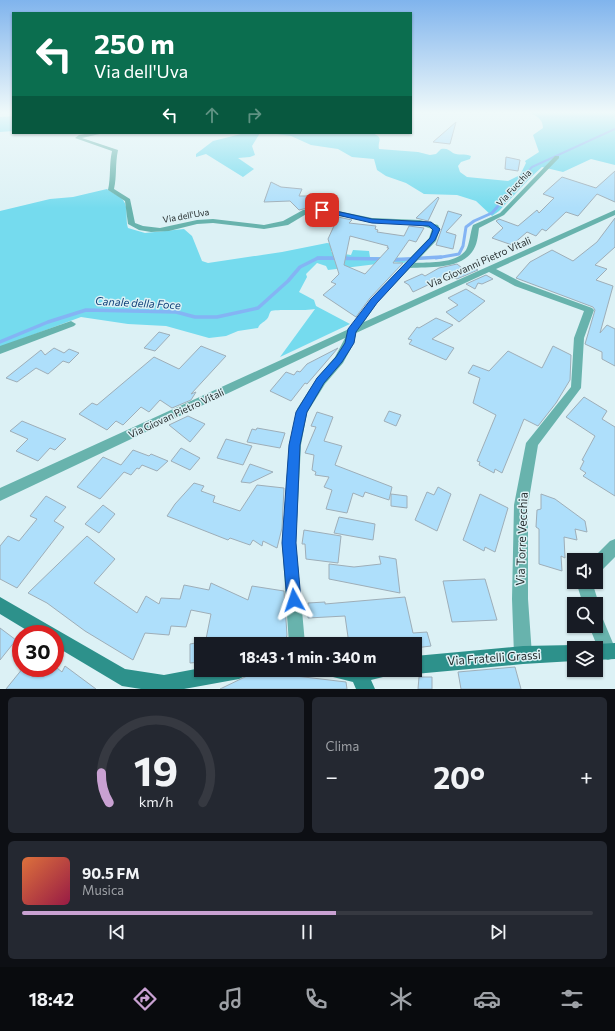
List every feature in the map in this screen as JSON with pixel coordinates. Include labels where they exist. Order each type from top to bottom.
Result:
[{"type":"street","name":"Via dell'Uva","points":[[97,144],[115,150],[112,164],[113,182],[111,190],[128,200],[132,224],[140,228],[170,229],[204,221],[217,220],[251,227],[262,227],[283,223],[304,211],[317,209],[372,221],[414,222],[436,226],[433,239],[407,265]]},
{"type":"street","name":"Via Fucchia","points":[[407,265],[453,262],[464,256],[472,245],[476,226],[502,214],[556,156]]},
{"type":"street","name":"Via Giovanni Pietro Vitali","points":[[352,331],[615,212]]},
{"type":"street","points":[[296,637],[289,543],[295,445],[301,412],[307,401],[350,343],[352,331],[374,301],[407,265]]},
{"type":"street","name":"Via Torre Vecchia","points":[[490,269],[518,284],[589,310],[579,338],[576,388],[532,443],[521,505],[520,600],[523,655]]},
{"type":"street","points":[[0,350],[71,324]]},
{"type":"street","name":"Via Giovan Pietro Vitali","points":[[0,495],[352,331]]},
{"type":"street","points":[[603,559],[615,546]]},
{"type":"street","points":[[0,605],[34,625]]},
{"type":"street","points":[[599,633],[606,652]]},
{"type":"street","points":[[64,642],[122,677],[164,684],[202,677]]},
{"type":"street","name":"Via Fratelli Grassi","points":[[422,664],[523,655],[567,653]]},
{"type":"street","points":[[360,677],[366,689]]},
{"type":"shaded area","points":[[209,144],[253,144],[252,146],[255,155],[238,158],[254,169],[243,177],[206,154],[196,157],[196,154]]},
{"type":"shaded area","points":[[309,144],[379,144],[379,149],[418,152],[430,155],[436,154],[441,149],[446,149],[455,154],[471,156],[470,159],[461,162],[458,166],[460,172],[467,177],[508,181],[520,175],[526,163],[525,161],[539,152],[536,144],[615,144],[615,165],[591,159],[563,172],[542,167],[499,211],[492,216],[476,201],[457,195],[424,194],[406,183],[386,176],[377,170],[374,159],[352,157],[338,149]]},
{"type":"shaded area","points":[[107,189],[120,197],[125,203],[128,228],[145,233],[184,229],[192,236],[202,261],[208,263],[282,252],[327,243],[334,244],[331,252],[351,255],[353,250],[369,251],[370,257],[410,258],[404,263],[393,262],[328,270],[326,266],[317,263],[306,274],[307,277],[299,292],[314,300],[316,306],[350,324],[280,357],[315,309],[271,311],[268,318],[258,328],[238,331],[226,336],[209,338],[166,326],[128,324],[81,317],[0,347],[0,211],[50,199],[73,197]]},
{"type":"building","points":[[506,157],[520,160],[518,171],[505,169]]},
{"type":"building","points":[[615,171],[615,202],[597,194],[578,216],[566,212],[546,231],[542,229],[536,236],[527,232],[512,245],[492,238],[503,228],[496,221],[499,219],[518,226],[537,210],[539,213],[554,198],[543,194],[562,177],[596,188]]},
{"type":"building","points":[[271,182],[281,187],[302,189],[299,196],[313,196],[316,206],[299,210],[290,201],[264,202]]},
{"type":"building","points":[[438,197],[439,198],[428,221],[416,218]]},
{"type":"building","points":[[448,211],[462,215],[446,232],[456,235],[453,249],[436,245]]},
{"type":"building","points":[[338,217],[352,220],[349,223],[376,226],[375,229],[378,230],[377,232],[404,236],[409,226],[424,228],[416,242],[409,240],[393,263],[403,263],[370,298],[356,317],[323,295],[336,284],[331,282],[339,274],[328,239]],"holes":[[[350,236],[388,246],[387,248],[389,248],[365,274],[344,265]]]},
{"type":"building","points":[[615,218],[615,247],[595,265],[607,269],[596,280],[613,286],[600,333],[607,325],[615,329],[615,366],[602,359],[602,352],[585,344],[595,310],[593,307],[516,278],[530,262],[552,250],[573,261],[597,242]]},
{"type":"building","points":[[457,264],[462,268],[469,265],[478,270],[457,279],[449,275],[413,292],[409,285],[404,282],[422,274],[425,276],[439,268]]},
{"type":"building","points":[[486,275],[493,279],[482,284],[478,283],[475,289],[466,284]]},
{"type":"building","points":[[466,289],[485,301],[459,322],[446,312],[458,305],[448,298]]},
{"type":"building","points":[[436,318],[453,325],[432,339],[454,348],[446,360],[409,344],[412,340],[408,339],[417,327],[419,328]]},
{"type":"building","points":[[159,332],[170,335],[155,351],[144,348]]},
{"type":"building","points":[[201,346],[226,356],[191,394],[196,392],[191,400],[172,408],[160,400],[149,412],[141,407],[123,425],[116,421],[107,430],[79,414],[92,403],[97,405],[154,357],[179,369]]},
{"type":"building","points":[[553,346],[571,355],[570,380],[556,403],[538,426],[524,419],[502,473],[495,469],[494,473],[479,465],[480,462],[477,461],[496,415],[473,403],[480,378],[468,373],[473,365],[489,371],[508,351],[542,368]]},
{"type":"building","points":[[54,348],[64,353],[69,349],[79,353],[69,363],[63,361],[48,374],[36,368],[17,382],[6,378],[41,350],[45,355]]},
{"type":"building","points":[[338,348],[307,384],[305,383],[291,401],[270,391],[286,372],[294,375],[297,371],[300,372],[307,364]]},
{"type":"building","points":[[584,397],[607,411],[602,419],[615,427],[615,496],[583,476],[586,473],[580,469],[584,461],[582,460],[595,436],[566,417]]},
{"type":"building","points":[[389,411],[401,415],[396,426],[384,421]]},
{"type":"building","points":[[317,412],[333,417],[324,441],[342,446],[335,465],[392,487],[389,500],[365,492],[363,497],[353,493],[347,513],[326,509],[332,490],[324,487],[329,477],[315,475],[316,472],[312,470],[314,455],[305,453],[316,427],[311,426]]},
{"type":"building","points":[[188,416],[205,424],[190,442],[169,425]]},
{"type":"building","points":[[22,421],[66,439],[55,450],[50,448],[38,461],[16,451],[28,439],[10,431]]},
{"type":"building","points":[[257,428],[285,433],[280,448],[247,442],[252,429],[256,430]]},
{"type":"building","points":[[226,439],[252,446],[243,465],[217,458]]},
{"type":"building","points":[[181,448],[200,458],[190,470],[171,461]]},
{"type":"building","points":[[133,450],[149,456],[151,454],[168,461],[157,471],[142,465],[131,475],[124,472],[100,499],[77,487],[103,457],[121,465]]},
{"type":"building","points":[[250,464],[273,472],[250,483],[241,482]]},
{"type":"building","points":[[194,483],[204,486],[201,491],[215,496],[213,502],[240,511],[257,485],[284,488],[282,528],[277,548],[263,541],[262,546],[253,540],[250,545],[230,538],[228,540],[167,516],[175,504]]},
{"type":"building","points":[[438,487],[451,494],[437,531],[415,520],[427,492],[434,495]]},
{"type":"building","points":[[391,494],[407,496],[407,508],[391,506]]},
{"type":"building","points":[[480,494],[508,508],[495,552],[485,547],[484,551],[463,540]]},
{"type":"building","points":[[541,494],[555,499],[585,521],[587,532],[575,529],[577,540],[564,537],[565,558],[561,556],[562,571],[539,564],[539,529],[536,527],[537,510],[541,509]]},
{"type":"building","points":[[46,496],[66,507],[54,521],[64,527],[17,588],[0,579],[0,546],[8,536],[19,541],[37,519],[30,516]]},
{"type":"building","points":[[103,505],[115,514],[99,533],[85,524]]},
{"type":"building","points":[[339,517],[375,524],[373,540],[334,533]]},
{"type":"building","points":[[304,530],[341,536],[338,563],[306,559],[305,544],[302,544]]},
{"type":"building","points":[[87,536],[115,559],[94,583],[137,613],[146,596],[159,604],[161,598],[180,599],[184,585],[209,590],[211,583],[248,600],[252,586],[284,591],[287,635],[287,637],[206,637],[211,614],[191,610],[186,627],[171,626],[169,635],[145,633],[133,660],[85,631],[47,603],[28,593]]},
{"type":"building","points":[[379,556],[396,559],[400,593],[329,579],[329,564],[354,567],[381,564]]},
{"type":"building","points":[[485,579],[497,620],[452,622],[443,581]]},
{"type":"building","points":[[405,597],[413,633],[427,632],[431,646],[422,647],[422,637],[348,637],[345,616],[308,618],[308,603],[325,602],[325,604]]},
{"type":"building","points":[[0,628],[12,637],[12,645],[0,660]]},
{"type":"building","points":[[194,643],[194,663],[190,663],[190,644]]},
{"type":"building","points":[[65,666],[96,689],[6,689],[16,677],[64,677]]},
{"type":"building","points":[[515,667],[521,689],[461,689],[458,672]]},
{"type":"building","points":[[245,677],[304,677],[346,682],[347,689],[220,689]]},
{"type":"building","points":[[419,677],[432,677],[432,689],[418,689]]},
{"type":"waterway","name":"Canale della Foce","points":[[524,176],[532,167],[582,144]]},
{"type":"waterway","name":"Canale della Foce","points":[[436,258],[459,254],[463,246],[466,227],[474,221],[492,213],[525,175]]},
{"type":"waterway","name":"Canale della Foce","points":[[390,260],[441,257]]},
{"type":"waterway","name":"Canale della Foce","points":[[0,342],[48,322],[86,310],[176,312],[195,317],[217,317],[258,308],[288,281],[300,267],[318,258]]},
{"type":"waterway","name":"Canale della Foce","points":[[318,258],[347,258]]},
{"type":"waterway","name":"Canale della Foce","points":[[318,258],[383,259]]},
{"type":"route","points":[[294,600],[289,543],[295,445],[301,412],[321,381],[339,360],[350,343],[352,331],[374,301],[388,289],[407,266],[433,239],[436,229],[436,226],[431,224],[372,221],[322,210]]}]
